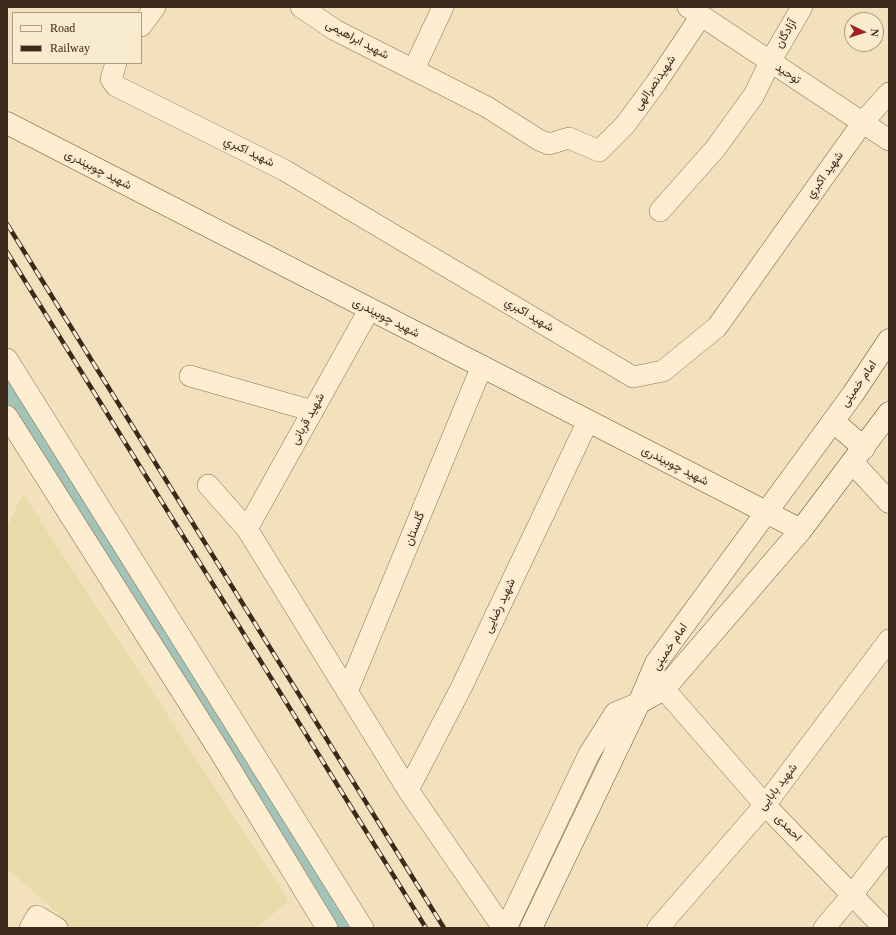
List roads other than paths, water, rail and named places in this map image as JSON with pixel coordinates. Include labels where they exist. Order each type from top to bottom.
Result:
[{"type":"street","points":[[142,25],[154,7]]},
{"type":"street","name":"شهید ابراهیمی","points":[[301,7],[335,30],[414,69],[446,88],[487,107],[549,144],[569,138],[593,150],[599,151],[604,147]]},
{"type":"street","points":[[414,69],[443,7]]},
{"type":"street","name":"آزادگان","points":[[660,211],[716,149],[754,95],[770,62],[802,7]]},
{"type":"street","name":"توحید","points":[[695,11],[889,140]]},
{"type":"street","name":"شهیدنصرالهی","points":[[604,147],[625,125],[647,95],[695,11]]},
{"type":"street","name":"شهيد اکبري","points":[[116,64],[111,79],[116,86],[284,170],[633,377],[663,371],[716,327],[863,122],[889,93]]},
{"type":"street","name":"شهید چوبیندری","points":[[7,123],[369,310],[482,366],[801,530]]},
{"type":"street","name":"شهید قربانی","points":[[247,529],[369,310]]},
{"type":"street","name":"امام خمینی","points":[[639,703],[656,663],[833,421],[889,340]]},
{"type":"street","points":[[7,359],[363,928]]},
{"type":"street","name":"گلستان","points":[[347,692],[482,366]]},
{"type":"street","points":[[190,376],[313,411]]},
{"type":"street","name":"امام خمینی","points":[[639,703],[664,689],[801,530],[889,413]]},
{"type":"street","points":[[7,416],[220,752],[327,928]]},
{"type":"street","name":"شهید رضایی","points":[[408,790],[462,686],[588,421]]},
{"type":"street","points":[[833,421],[858,455],[889,502]]},
{"type":"street","points":[[208,485],[247,529],[408,790],[504,928],[589,754],[616,713],[639,703]]},
{"type":"street","name":"شهید بابایی","points":[[658,928],[765,805],[889,640]]},
{"type":"street","name":"احمدی","points":[[664,689],[765,805],[884,928]]},
{"type":"street","points":[[531,928],[639,703]]},
{"type":"street","points":[[824,928],[889,847]]},
{"type":"street","points":[[30,928],[37,916],[57,928]]},
{"type":"waterway","points":[[7,387],[196,686],[343,928]]},
{"type":"railway","points":[[7,224],[444,928]]},
{"type":"railway","points":[[7,252],[426,928]]}]
